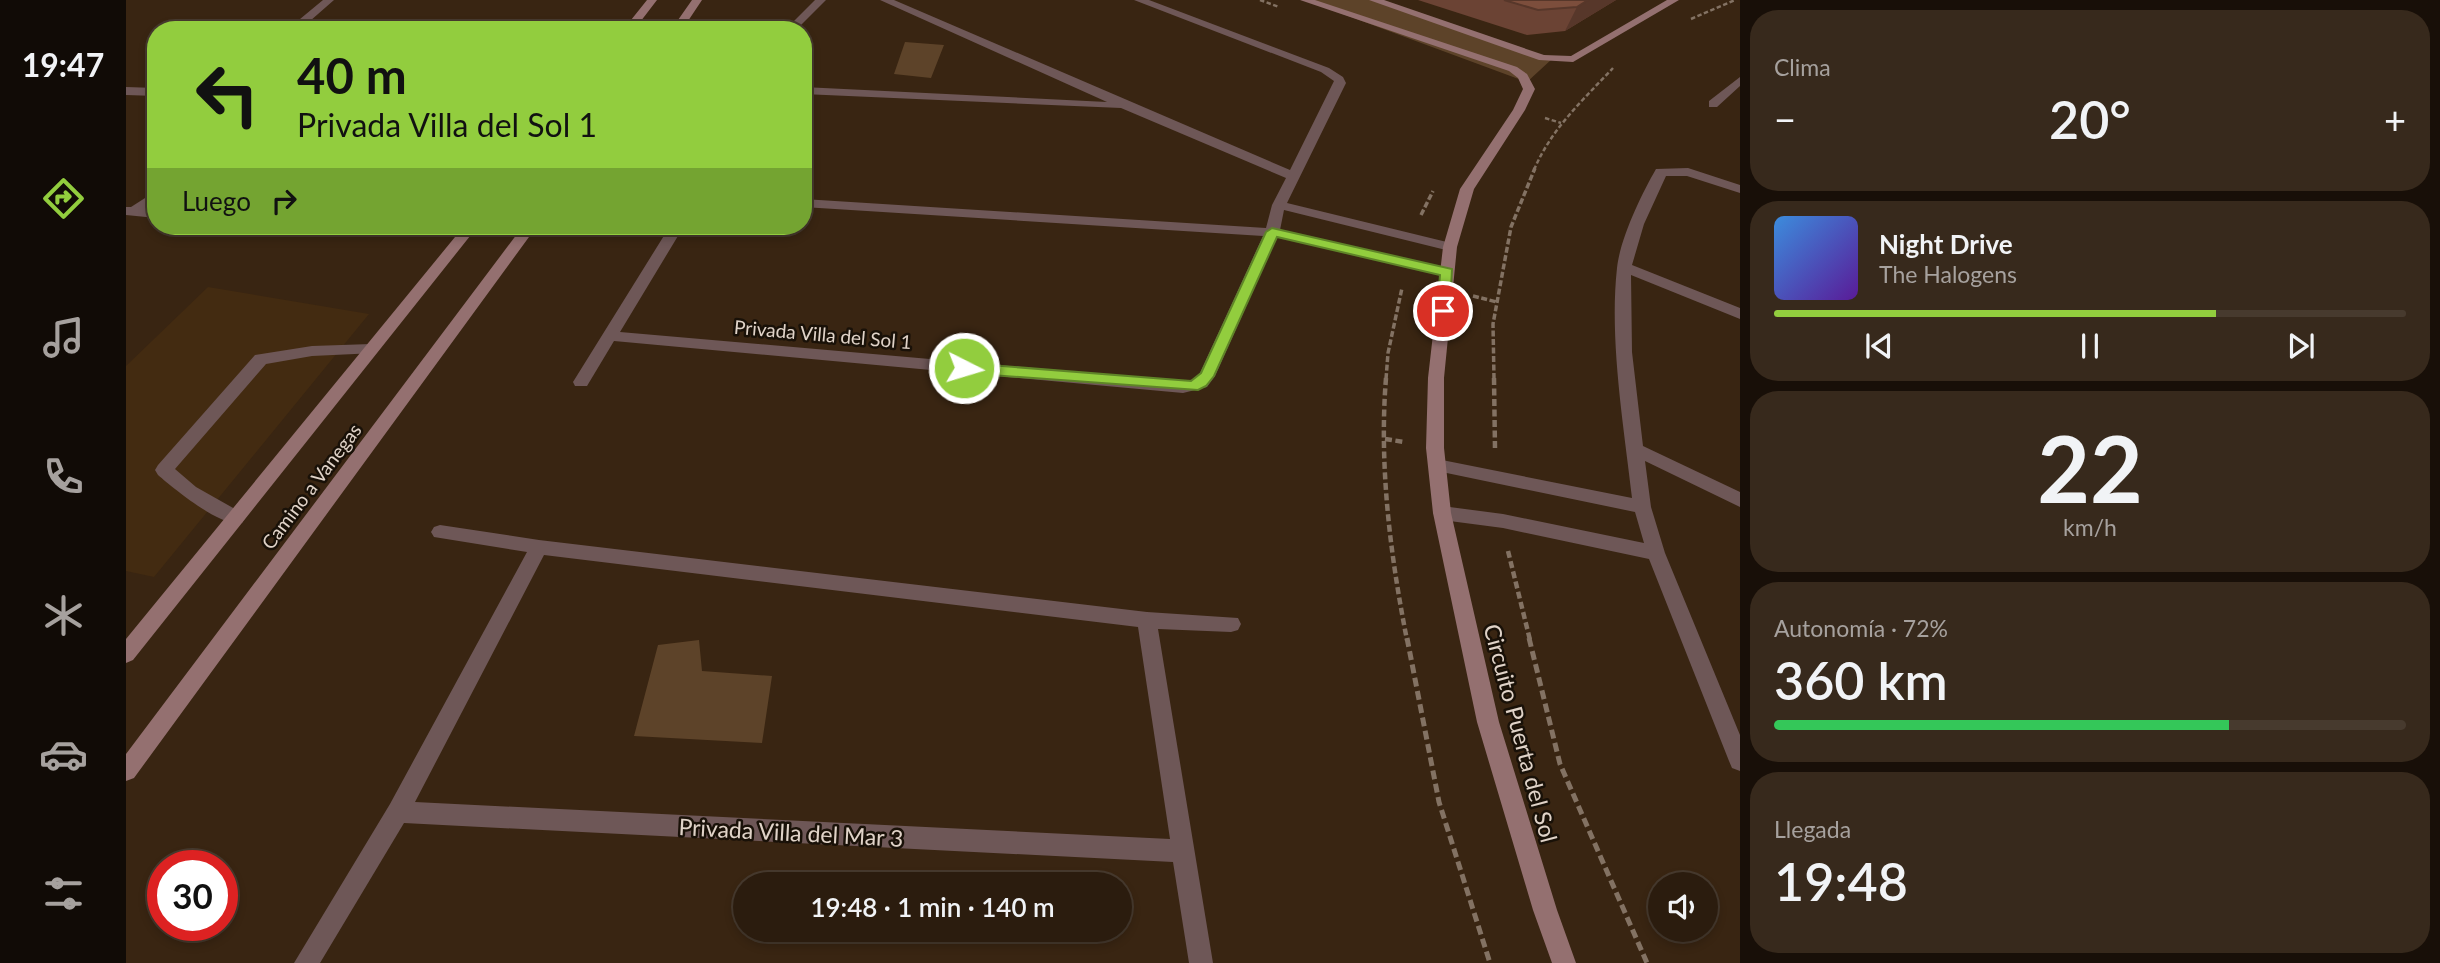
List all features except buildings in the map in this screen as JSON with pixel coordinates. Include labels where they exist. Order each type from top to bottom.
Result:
[{"type":"street","points":[[304,21],[329,0]]},
{"type":"street","points":[[635,21],[652,0]]},
{"type":"street","points":[[682,21],[697,0]]},
{"type":"street","points":[[799,21],[821,0]]},
{"type":"street","points":[[886,0],[1128,107],[1293,176]]},
{"type":"street","name":"Privada Villa del Sol 1","points":[[609,336],[1193,386],[1201,383],[1207,376],[1272,232],[1279,205],[1337,93],[1339,79],[1325,70],[1139,0]]},
{"type":"street","name":"Circuito Puerta del Sol","points":[[1305,0],[1350,10],[1513,69],[1527,82],[1529,89],[1519,110],[1467,189],[1450,247],[1436,378],[1437,465],[1442,513],[1488,722],[1545,910],[1564,963]]},
{"type":"street","points":[[1374,0],[1552,59],[1573,59],[1674,0]]},
{"type":"street","points":[[1713,104],[1734,90],[1740,80]]},
{"type":"street","points":[[812,90],[1128,107]]},
{"type":"street","points":[[126,91],[147,92]]},
{"type":"street","points":[[1740,189],[1688,172],[1661,172],[1637,224],[1624,267],[1624,352],[1642,506],[1656,553],[1740,761]]},
{"type":"street","points":[[131,211],[147,201]]},
{"type":"street","points":[[812,204],[1272,232],[1447,272]]},
{"type":"street","points":[[1279,205],[1450,247]]},
{"type":"street","name":"Camino a Vanegas","points":[[126,654],[464,235]]},
{"type":"street","name":"Camino a Vanegas","points":[[126,771],[523,235]]},
{"type":"street","points":[[581,382],[671,235]]},
{"type":"street","points":[[1624,267],[1740,314]]},
{"type":"street","points":[[236,518],[190,492],[164,470],[261,359],[312,351],[371,349]]},
{"type":"street","points":[[1635,449],[1740,500]]},
{"type":"street","points":[[1437,465],[1642,506]]},
{"type":"street","points":[[1442,513],[1503,521],[1656,553]]},
{"type":"street","points":[[440,533],[1147,620],[1231,624]]},
{"type":"street","points":[[306,963],[398,812],[539,547]]},
{"type":"street","points":[[1147,620],[1202,963]]},
{"type":"street","name":"Privada Villa del Mar 3","points":[[398,812],[1184,851]]},
{"type":"shaded area","points":[[1305,0],[1375,0],[1552,59],[1527,82]]},
{"type":"shaded area","points":[[905,42],[944,45],[931,78],[894,74]]},
{"type":"shaded area","points":[[208,287],[369,314],[154,577],[126,571],[126,366]]},
{"type":"shaded area","points":[[699,640],[702,671],[772,676],[762,743],[634,736],[658,645]]},
{"type":"route","points":[[964,368],[1183,387],[1201,383],[1207,376],[1272,232],[1447,272],[1443,311]]}]
